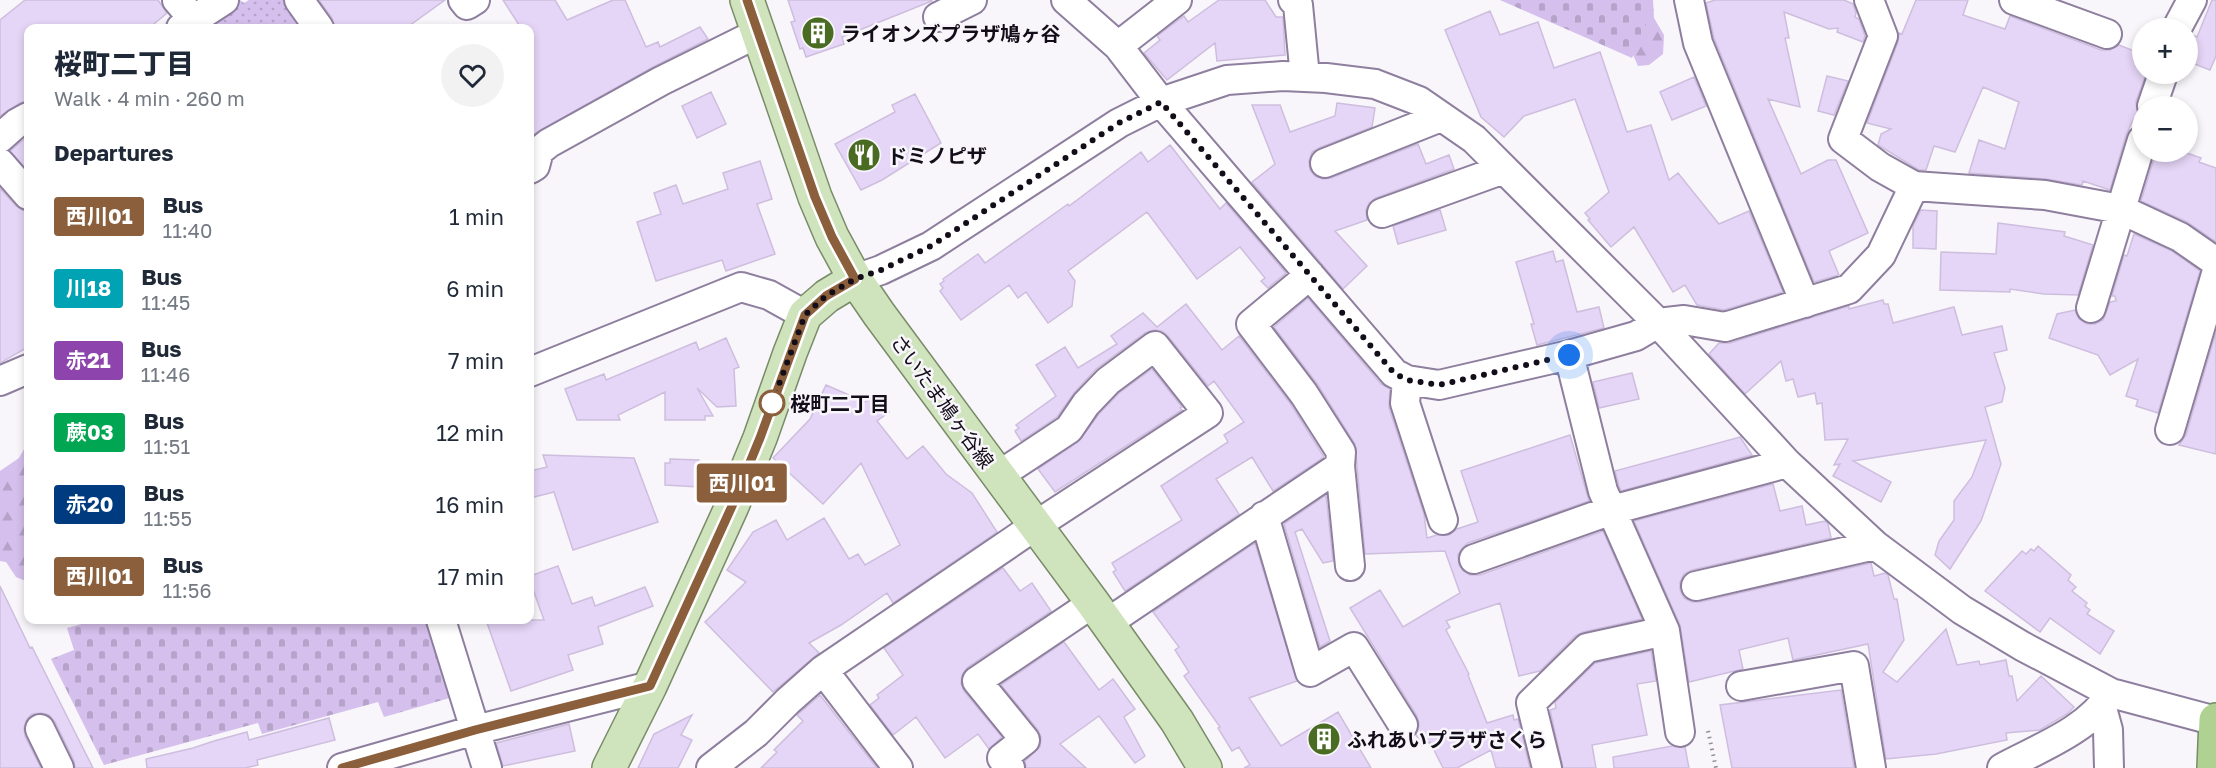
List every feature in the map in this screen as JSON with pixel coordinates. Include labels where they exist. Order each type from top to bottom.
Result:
[{"type":"highway","points":[[2214,768],[2216,721]]},
{"type":"main road","name":"さいたま鳩ヶ谷線","points":[[747,0],[815,197],[832,237],[855,279],[1100,613],[1177,721],[1205,768]]},
{"type":"main road","points":[[609,768],[650,686],[732,506],[760,438],[805,315],[826,296],[855,279]]},
{"type":"street","points":[[184,16],[224,0]]},
{"type":"street","points":[[299,0],[315,24]]},
{"type":"street","points":[[463,0],[466,5],[475,0]]},
{"type":"street","points":[[938,17],[972,0]]},
{"type":"street","points":[[1066,0],[1118,45],[1161,102],[1394,373],[1407,380],[1439,385],[1569,355],[1636,336],[1658,323],[1684,320],[1725,327],[1848,289],[1881,255],[1914,186]]},
{"type":"street","points":[[1118,45],[1177,0]]},
{"type":"street","points":[[1293,0],[1298,5],[1305,77]]},
{"type":"street","points":[[1689,0],[1698,43],[1805,303]]},
{"type":"street","points":[[1869,0],[1883,36],[1843,139],[1880,167],[1914,186],[2045,195],[2120,209],[2180,237],[2216,262]]},
{"type":"street","points":[[2014,0],[2107,34]]},
{"type":"street","points":[[2182,18],[2192,0]]},
{"type":"street","points":[[534,167],[539,151],[549,143],[662,81],[758,33]]},
{"type":"street","points":[[855,279],[891,266],[931,246],[1119,123],[1161,102],[1227,80],[1283,76],[1375,84],[1419,101],[1474,139],[1658,323],[1787,463],[1875,545],[1962,610],[2107,700],[2216,721]]},
{"type":"street","points":[[1324,163],[1441,117]]},
{"type":"street","points":[[0,138],[24,119]]},
{"type":"street","points":[[2091,308],[2135,162]]},
{"type":"street","points":[[0,163],[24,190]]},
{"type":"street","points":[[1382,213],[1504,169]]},
{"type":"street","points":[[2170,430],[2216,274]]},
{"type":"street","points":[[1311,275],[1251,324],[1304,394],[1341,452],[1340,466],[1350,566]]},
{"type":"street","points":[[534,370],[741,287],[768,295],[805,315]]},
{"type":"street","points":[[711,768],[756,733],[788,700],[823,670],[1035,526],[1208,413],[1155,346],[1108,381],[1086,404],[1069,429],[998,476]]},
{"type":"street","points":[[1569,355],[1603,491],[1665,631],[1680,732]]},
{"type":"street","points":[[0,381],[24,371]]},
{"type":"street","points":[[1407,380],[1405,403],[1443,520]]},
{"type":"street","points":[[1474,559],[1612,510],[1787,463]]},
{"type":"street","points":[[1010,768],[1002,758],[1025,740],[977,681],[1100,613],[1264,516],[1340,466]]},
{"type":"street","points":[[1264,516],[1311,672],[1354,647],[1403,725]]},
{"type":"street","points":[[1696,586],[1875,545]]},
{"type":"street","points":[[442,624],[487,768]]},
{"type":"street","points":[[1546,768],[1531,703],[1587,648],[1665,631]]},
{"type":"street","points":[[1741,686],[1854,666],[1871,768]]},
{"type":"street","points":[[823,670],[898,768]]},
{"type":"street","points":[[342,768],[475,730],[650,686]]},
{"type":"street","points":[[2002,768],[2071,731],[2107,700]]},
{"type":"street","points":[[2107,700],[2109,768]]},
{"type":"street","points":[[40,729],[59,768]]},
{"type":"green space","points":[[240,0],[244,3],[249,0],[289,0],[306,24],[207,24]]},
{"type":"green space","points":[[1500,0],[1645,0],[1645,31],[1632,58]]},
{"type":"green space","points":[[1624,0],[1653,0],[1654,18],[1664,35],[1663,54],[1649,65],[1638,66],[1630,48]]},
{"type":"green space","points":[[24,449],[24,580],[16,577],[6,562],[0,561],[0,471],[19,458]]},
{"type":"green space","points":[[82,624],[430,624],[453,697],[384,717],[378,702],[262,734],[258,723],[104,765],[51,659],[74,650],[67,628]]},
{"type":"building","points":[[25,0],[158,0],[167,13],[154,24],[24,24],[24,102],[0,116],[0,20]]},
{"type":"building","points":[[319,0],[445,0],[412,24],[334,24]]},
{"type":"building","points":[[503,0],[555,0],[567,20],[613,0],[625,0],[646,47],[658,42],[660,47],[700,27],[708,39],[534,134],[534,24],[518,24]]},
{"type":"building","points":[[788,0],[932,1],[842,37],[844,44],[806,57],[803,48],[800,49],[791,22],[795,21]]},
{"type":"building","points":[[1219,0],[1265,0],[1276,17],[1283,17],[1285,55],[1217,61],[1215,43],[1167,80],[1144,53],[1160,40],[1157,36],[1184,16],[1188,22]]},
{"type":"building","points":[[1715,0],[1844,0],[1853,4],[1855,17],[1859,19],[1865,36],[1863,42],[1837,32],[1838,28],[1829,29],[1784,12],[1789,38],[1785,38],[1800,107],[1768,99],[1801,174],[1828,160],[1836,160],[1868,233],[1829,251],[1839,275],[1814,282],[1714,38],[1706,3]]},
{"type":"building","points":[[1916,0],[1968,0],[1963,15],[2005,29],[2010,16],[2101,50],[2110,50],[2119,45],[2132,50],[2132,84],[2142,84],[2138,96],[2132,96],[2132,122],[2126,135],[2110,190],[2083,181],[2082,185],[2046,179],[1969,173],[1979,140],[2005,149],[2019,102],[1983,87],[1955,152],[1934,146],[1926,170],[1919,170],[1878,145],[1881,134],[1891,129],[1867,123],[1898,42],[1899,33],[1902,34]]},
{"type":"building","points":[[2212,0],[2216,0],[2216,56],[2210,70],[2198,65],[2198,35]]},
{"type":"building","points":[[1490,11],[1500,35],[1538,22],[1554,68],[1600,52],[1627,132],[1651,125],[1669,180],[1678,173],[1719,224],[1749,211],[1783,292],[1724,310],[1697,305],[1685,285],[1673,292],[1634,227],[1611,247],[1588,220],[1590,219],[1585,213],[1609,192],[1575,99],[1524,116],[1504,137],[1481,117],[1445,30]]},
{"type":"building","points":[[1827,76],[1848,81],[1834,115],[1818,111]]},
{"type":"building","points":[[1694,77],[1706,106],[1672,120],[1660,92]]},
{"type":"building","points":[[711,92],[726,124],[697,138],[682,106]]},
{"type":"building","points":[[915,94],[941,143],[882,180],[861,190],[835,144],[895,112],[892,105]]},
{"type":"building","points":[[1337,103],[1375,108],[1372,127],[1312,152],[1309,161],[1310,170],[1315,176],[1323,179],[1331,178],[1418,144],[1426,164],[1449,155],[1454,169],[1376,198],[1369,203],[1366,210],[1367,220],[1335,231],[1367,266],[1343,289],[1252,182],[1275,164],[1252,105],[1280,105],[1290,132],[1335,116]]},
{"type":"building","points":[[24,139],[24,167],[10,151]]},
{"type":"building","points":[[1170,145],[1220,209],[1226,203],[1286,273],[1268,288],[1261,281],[1265,278],[1240,247],[1197,279],[1147,212],[1068,271],[1075,281],[1072,306],[1048,323],[1026,292],[1018,298],[1009,285],[961,320],[940,291],[943,288],[940,284],[944,281],[943,279],[978,254],[985,263],[1068,204],[1069,206],[1141,152],[1148,162]]},
{"type":"building","points":[[2198,157],[2201,158],[2199,162],[2216,168],[2216,242],[2187,222],[2141,201],[2153,162],[2198,162]]},
{"type":"building","points":[[760,161],[772,199],[757,204],[775,254],[726,271],[722,260],[656,281],[637,222],[661,214],[654,193],[676,185],[683,204],[728,189],[723,173]]},
{"type":"building","points":[[0,188],[16,206],[24,210],[24,349],[0,363]]},
{"type":"building","points":[[1440,210],[1446,230],[1398,244],[1393,226]]},
{"type":"building","points":[[1921,210],[1937,211],[1936,249],[1913,248],[1913,226]]},
{"type":"building","points":[[1998,223],[2065,232],[2064,236],[2093,245],[2078,295],[2044,294],[2010,289],[2010,292],[1940,290],[1941,252],[1996,254]]},
{"type":"building","points":[[2134,234],[2172,251],[2200,271],[2158,413],[2136,406],[2138,400],[2126,396],[2138,359],[2110,375],[2098,355],[2049,338],[2057,314],[2075,310],[2079,319],[2087,324],[2095,324],[2103,320],[2110,302],[2116,301],[2115,296],[2112,296],[2124,255],[2127,256]]},
{"type":"building","points":[[1553,251],[1556,262],[1563,260],[1577,312],[1599,307],[1604,328],[1537,345],[1531,324],[1534,324],[1516,262]]},
{"type":"building","points":[[1308,298],[1381,384],[1390,389],[1389,408],[1424,514],[1427,538],[1449,535],[1457,529],[1478,522],[1461,471],[1570,435],[1589,501],[1468,543],[1458,555],[1459,565],[1470,575],[1480,575],[1603,531],[1642,619],[1583,632],[1575,636],[1540,671],[1519,676],[1500,603],[1446,621],[1450,627],[1446,630],[1469,674],[1487,723],[1513,715],[1514,720],[1518,719],[1530,768],[1496,768],[1491,750],[1457,768],[1443,768],[1430,742],[1422,746],[1416,735],[1419,725],[1417,716],[1350,608],[1380,590],[1403,627],[1460,593],[1445,551],[1365,554],[1355,444],[1318,385],[1274,327]]},
{"type":"building","points":[[1883,300],[1884,304],[1888,304],[1893,323],[1954,307],[1962,335],[2002,326],[2007,350],[1994,353],[2005,388],[2002,402],[1985,407],[2001,464],[1981,521],[1950,569],[1935,555],[1939,541],[1954,520],[1954,501],[1972,477],[1986,440],[1853,461],[1891,482],[1881,502],[1833,476],[1840,464],[1834,465],[1848,439],[1825,440],[1822,403],[1817,404],[1815,393],[1798,397],[1793,379],[1786,381],[1781,361],[1745,394],[1709,354],[1719,343],[1730,343],[1849,306],[1849,309]]},
{"type":"building","points":[[1186,304],[1222,350],[1239,336],[1290,403],[1324,457],[1273,491],[1252,457],[1216,479],[1239,514],[1125,591],[1113,572],[1116,570],[1112,563],[1182,520],[1161,486],[1228,442],[1224,435],[1244,422],[1214,381],[1208,386],[1168,336],[1162,331],[1154,330],[1145,333],[1096,369],[1074,393],[1057,417],[1021,441],[1015,431],[1019,428],[1016,425],[1056,396],[1036,365],[1065,347],[1078,368],[1117,344],[1111,336],[1143,313],[1157,327]]},
{"type":"building","points":[[2216,332],[2216,454],[2179,445],[2186,435]]},
{"type":"building","points":[[726,338],[739,367],[734,369],[736,406],[717,407],[697,388],[713,416],[705,416],[705,420],[665,420],[665,392],[618,415],[620,420],[577,420],[565,389],[604,374],[606,380],[696,342],[699,350]]},
{"type":"building","points":[[1152,369],[1182,410],[1055,492],[1038,469],[1078,442],[1099,414],[1119,393]]},
{"type":"building","points":[[1632,373],[1639,399],[1599,408],[1593,382]]},
{"type":"building","points":[[826,385],[865,402],[876,394],[889,412],[877,421],[907,459],[923,446],[946,474],[972,493],[997,532],[893,603],[887,593],[841,625],[809,643],[819,653],[773,692],[705,622],[746,582],[727,570],[753,532],[776,520],[787,540],[824,518],[849,559],[858,554],[865,565],[900,545],[861,463],[823,504],[773,458],[810,419]]},
{"type":"building","points":[[1740,437],[1752,455],[1621,491],[1615,471]]},
{"type":"building","points":[[543,455],[634,458],[658,522],[573,550],[554,492],[534,497],[534,470],[547,467]]},
{"type":"building","points":[[670,459],[699,460],[699,487],[665,485],[665,463],[670,463]]},
{"type":"building","points":[[1773,484],[1780,511],[1802,506],[1806,525],[1825,521],[1828,524],[1831,538],[1692,570],[1684,574],[1680,582],[1680,590],[1684,598],[1692,602],[1700,602],[1871,563],[1874,576],[1885,573],[1888,575],[1894,599],[1897,599],[1904,640],[1883,672],[1897,682],[1946,629],[1957,665],[1979,661],[1980,665],[2006,660],[2017,701],[2041,676],[2074,707],[2067,714],[2040,730],[2006,733],[2007,740],[1936,754],[1886,759],[1868,644],[1793,660],[1788,638],[1739,650],[1743,669],[1689,682],[1680,625],[1634,521]]},
{"type":"building","points":[[1326,495],[1333,561],[1323,563],[1302,529],[1295,532],[1330,641],[1320,647],[1284,524]]},
{"type":"building","points":[[1255,543],[1297,681],[1249,698],[1281,746],[1338,712],[1371,768],[1244,768],[1250,765],[1239,747],[1232,751],[1218,728],[1220,727],[1184,676],[1189,672],[1175,650],[1179,647],[1153,612]]},
{"type":"building","points":[[2038,546],[2071,575],[2068,580],[2076,587],[2072,591],[2087,603],[2085,606],[2090,610],[2087,614],[2114,631],[2100,654],[2050,618],[2040,632],[1985,591],[2022,551],[2026,554],[2031,549],[2034,551]]},
{"type":"building","points":[[558,566],[572,604],[592,597],[595,606],[645,587],[653,606],[598,627],[603,644],[568,655],[573,670],[511,691],[487,624],[534,624],[534,620],[544,620],[534,592],[534,575]]},
{"type":"building","points":[[1003,568],[1020,591],[1032,583],[1051,611],[968,667],[962,675],[961,684],[964,691],[1002,737],[989,749],[978,734],[945,758],[916,717],[893,735],[870,705],[879,698],[877,695],[903,675],[884,648]]},
{"type":"building","points":[[0,586],[93,768],[75,768],[74,761],[55,722],[49,715],[41,713],[32,714],[27,719],[24,728],[25,736],[41,768],[0,768]]},
{"type":"building","points":[[1064,642],[1099,690],[1113,679],[1135,709],[1124,717],[1145,756],[1135,763],[1099,716],[1060,744],[1086,768],[1026,768],[1025,761],[1040,747],[1041,737],[1038,730],[1001,685]]},
{"type":"building","points":[[1651,651],[1656,681],[1637,684],[1647,735],[1592,745],[1596,768],[1563,768],[1550,710],[1556,708],[1555,702],[1595,663]]},
{"type":"building","points":[[1841,690],[1854,768],[1732,768],[1720,705]]},
{"type":"building","points":[[820,695],[877,768],[761,768],[777,752],[774,750],[803,721],[797,715]]},
{"type":"building","points":[[692,715],[681,735],[692,740],[678,768],[638,768],[654,734]]},
{"type":"building","points":[[329,718],[335,740],[257,760],[258,765],[245,768],[147,768],[146,759],[247,732],[249,740]]},
{"type":"building","points":[[569,724],[575,751],[503,766],[496,743]]},
{"type":"building","points":[[1672,746],[1685,747],[1689,768],[1614,768],[1613,757]]},
{"type":"bus line","name":"西川01","points":[[342,768],[475,730],[650,686],[732,506],[760,438],[805,315],[826,296],[855,279],[832,237],[815,197],[747,0]]},
{"type":"place","name":"ライオンズプラザ鳩ヶ谷","points":[[818,33]]},
{"type":"place","name":"ドミノピザ","points":[[864,155]]},
{"type":"place","name":"桜町二丁目","points":[[772,403]]},
{"type":"place","name":"ふれあいプラザさくら","points":[[1324,739]]},
{"type":"route","points":[[772,403],[805,315],[826,296],[855,279],[911,257],[931,246],[1119,123],[1161,102],[1394,373],[1407,380],[1439,385],[1569,355]]}]
